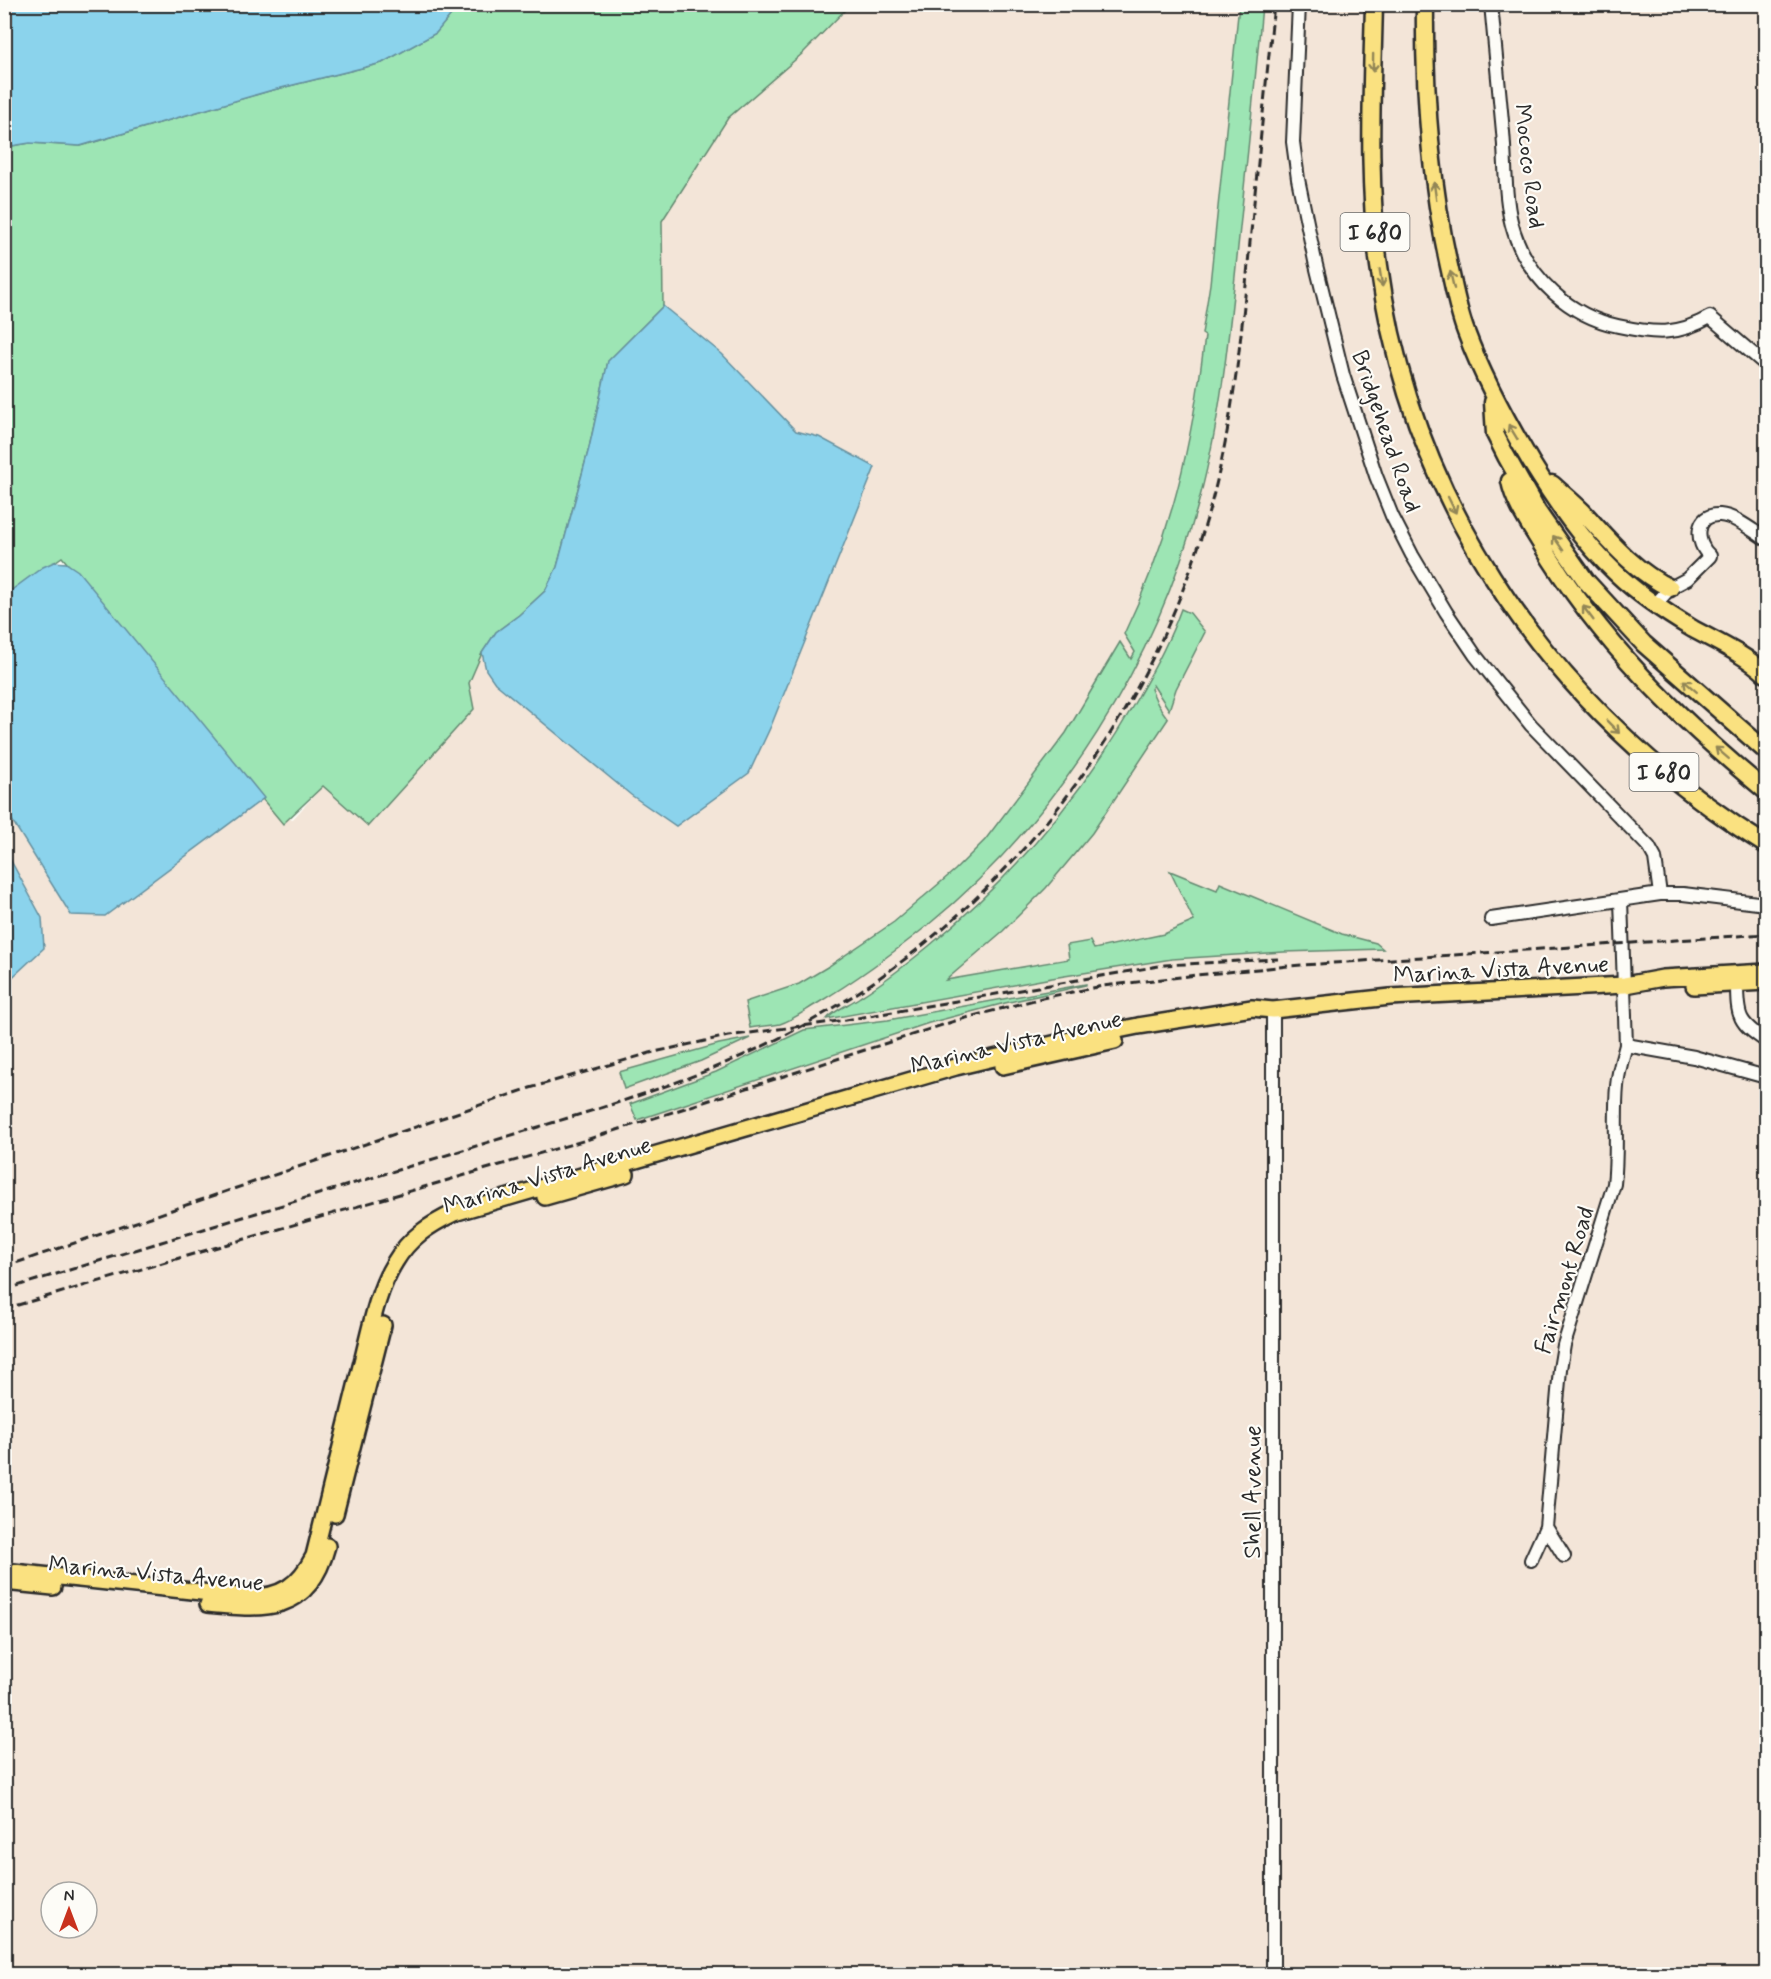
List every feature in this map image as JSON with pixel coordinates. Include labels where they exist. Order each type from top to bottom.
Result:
[{"type":"highway","name":"I 680","points":[[1374,4],[1371,172],[1379,268],[1401,371],[1421,432],[1445,490],[1474,547],[1508,601],[1532,636],[1573,685],[1665,774],[1715,811],[1767,845]]},
{"type":"highway","name":"I 680","points":[[1425,4],[1428,122],[1434,186],[1445,249],[1466,332],[1493,395],[1535,468],[1566,515],[1594,550],[1624,580],[1655,605],[1739,653],[1767,674]]},
{"type":"highway","name":"I 680","points":[[1493,395],[1495,434],[1506,456],[1548,529],[1600,597],[1659,659],[1767,751]]},
{"type":"highway","name":"I 680","points":[[1506,456],[1510,485],[1517,501],[1548,554],[1594,620],[1661,697],[1711,744],[1767,791]]},
{"type":"highway","points":[[1535,468],[1581,510],[1620,552],[1670,588]]},
{"type":"main road","name":"Marina Vista Avenue","points":[[4,1571],[262,1598],[293,1586],[314,1556],[385,1280],[404,1248],[418,1234],[453,1213],[999,1056],[1074,1038],[1181,1018],[1252,1008],[1273,1010],[1390,997],[1625,985],[1663,978],[1767,972]]},
{"type":"main road","name":"Marina Vista Avenue","points":[[1625,985],[1660,988],[1767,982]]},
{"type":"main road","name":"Marina Vista Avenue","points":[[4,1582],[254,1608],[274,1605],[298,1594],[309,1584],[321,1566],[395,1281],[414,1250],[442,1229],[959,1077],[1149,1034],[1253,1017],[1273,1010]]},
{"type":"street","name":"Bridgehead Road","points":[[1299,4],[1293,142],[1298,179],[1343,375],[1384,497],[1412,555],[1475,655],[1531,725],[1649,847],[1655,858],[1660,894]]},
{"type":"street","name":"Mococo Road","points":[[1491,4],[1508,199],[1513,231],[1536,276],[1566,303],[1585,315],[1611,325],[1635,330],[1669,332],[1693,327],[1710,316],[1767,365]]},
{"type":"street","points":[[1655,605],[1670,588],[1687,579],[1710,556],[1701,546],[1698,538],[1700,528],[1709,517],[1719,515],[1729,517],[1767,539]]},
{"type":"street","points":[[1491,919],[1660,894],[1694,895],[1767,904]]},
{"type":"street","points":[[1621,900],[1625,985]]},
{"type":"street","points":[[1737,984],[1737,1009],[1743,1021],[1749,1029],[1767,1041]]},
{"type":"street","name":"Fairmont Road","points":[[1531,1560],[1546,1527],[1560,1368],[1567,1335],[1614,1184],[1616,1087],[1626,1045],[1625,985]]},
{"type":"street","name":"Shell Avenue","points":[[1273,1010],[1273,1974]]},
{"type":"street","points":[[1626,1045],[1694,1057],[1767,1077]]},
{"type":"street","points":[[1546,1527],[1564,1556]]},
{"type":"shaded area","points":[[850,5],[1766,5],[1766,972],[1663,978],[1628,985],[1660,988],[1766,982],[1766,1974],[5,1974],[5,1582],[254,1608],[274,1605],[298,1594],[309,1584],[321,1565],[395,1281],[414,1250],[427,1240],[442,1229],[460,1222],[959,1077],[1149,1034],[1253,1017],[1272,1010],[1257,1008],[1213,1013],[1074,1039],[999,1056],[905,1081],[453,1213],[418,1234],[404,1248],[385,1280],[314,1556],[308,1568],[293,1586],[262,1598],[5,1571],[4,595],[43,567],[54,562],[66,563],[78,571],[264,798],[292,820],[323,786],[369,823],[431,753],[474,709],[469,683],[482,653],[496,632],[545,591],[557,567],[589,448],[608,361],[663,306],[662,221],[728,118],[803,53]]},
{"type":"green space","points":[[459,5],[850,5],[803,53],[728,118],[662,221],[663,306],[608,361],[589,448],[557,567],[545,591],[496,632],[482,653],[469,683],[474,709],[368,826],[323,786],[283,824],[62,557],[5,597],[5,147],[30,143],[81,146],[269,91],[382,63],[436,33]]},
{"type":"green space","points":[[1239,5],[1262,5],[1226,359],[1215,428],[1200,497],[1181,558],[1158,618],[1130,676],[1097,732],[1061,786],[1020,836],[976,882],[914,936],[832,994],[785,1022],[750,1028],[745,1002],[799,984],[829,966],[894,922],[955,870],[985,840],[1066,733],[1120,642],[1131,659],[1135,652],[1124,634],[1141,597],[1167,525],[1178,488],[1194,414],[1205,336],[1202,334],[1210,284]]},
{"type":"green space","points":[[1181,609],[1190,613],[1205,632],[1176,689],[1169,710],[1153,685],[1151,689],[1168,719],[1092,833],[1046,888],[1003,931],[946,980],[1069,959],[1067,945],[1090,941],[1094,949],[1164,934],[1194,921],[1170,871],[1217,890],[1220,883],[1342,934],[1376,943],[1383,949],[1172,959],[1052,978],[827,1019],[837,1010],[887,979],[929,946],[990,891],[1046,830],[1096,765],[1118,730],[1156,664]]},
{"type":"green space","points":[[1086,984],[929,1023],[637,1120],[630,1104],[716,1072],[804,1030],[888,1020]]},
{"type":"green space","points":[[750,1038],[701,1061],[624,1089],[619,1072],[719,1044]]},
{"type":"water","points":[[5,4],[459,5],[436,33],[382,63],[269,91],[80,146],[30,143],[5,147]]},
{"type":"water","points":[[663,306],[722,354],[796,431],[819,437],[875,467],[771,726],[749,773],[676,826],[631,795],[495,683],[486,670],[482,653],[496,632],[545,591],[557,567],[589,448],[608,361]]},
{"type":"water","points":[[54,562],[66,563],[78,571],[264,798],[105,916],[71,915],[5,809],[5,595],[43,567]]},
{"type":"water","points":[[4,848],[42,918],[44,948],[5,984]]},
{"type":"railway","points":[[4,1290],[604,1107],[724,1064],[793,1031],[870,984],[942,929],[1007,866],[1066,797],[1117,722],[1160,643],[1194,559],[1219,472],[1234,386],[1245,300],[1274,4]]},
{"type":"railway","points":[[4,1309],[586,1140],[958,1020],[1042,998],[1103,986],[1288,966],[1766,934]]},
{"type":"railway","points":[[4,1267],[530,1088],[650,1053],[728,1036],[846,1020],[1165,965],[1278,959]]}]
